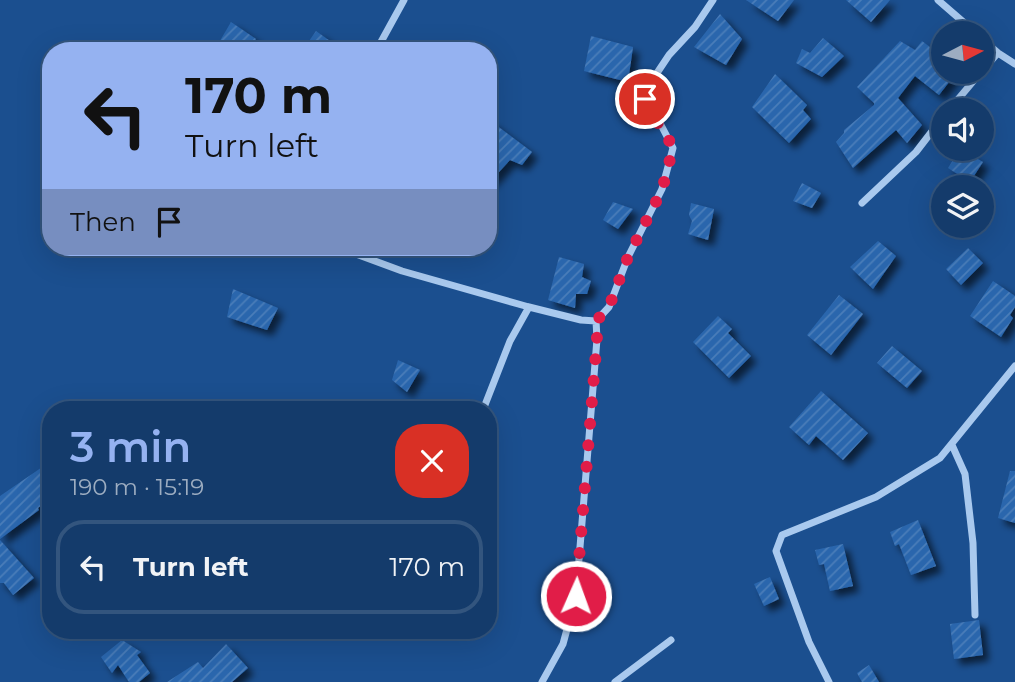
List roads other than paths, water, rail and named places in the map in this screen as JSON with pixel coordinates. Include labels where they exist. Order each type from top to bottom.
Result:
[{"type":"street","points":[[381,42],[404,0]]},
{"type":"street","points":[[542,682],[563,644],[576,596],[597,339],[596,321],[609,307],[628,257],[662,190],[673,148],[661,125],[640,113],[649,85],[713,0]]},
{"type":"street","points":[[942,1],[963,21]]},
{"type":"street","points":[[994,49],[1015,64]]},
{"type":"street","points":[[994,57],[998,53]]},
{"type":"street","points":[[959,98],[970,84]]},
{"type":"street","points":[[862,203],[916,152],[931,133]]},
{"type":"street","points":[[360,256],[382,265],[529,307],[596,321]]},
{"type":"street","points":[[487,401],[510,341],[529,307]]},
{"type":"street","points":[[829,682],[809,642],[776,551],[782,536],[876,497],[940,458],[1015,366]]},
{"type":"street","points":[[952,445],[965,474],[973,543],[975,615]]},
{"type":"street","points":[[615,682],[671,640]]}]
